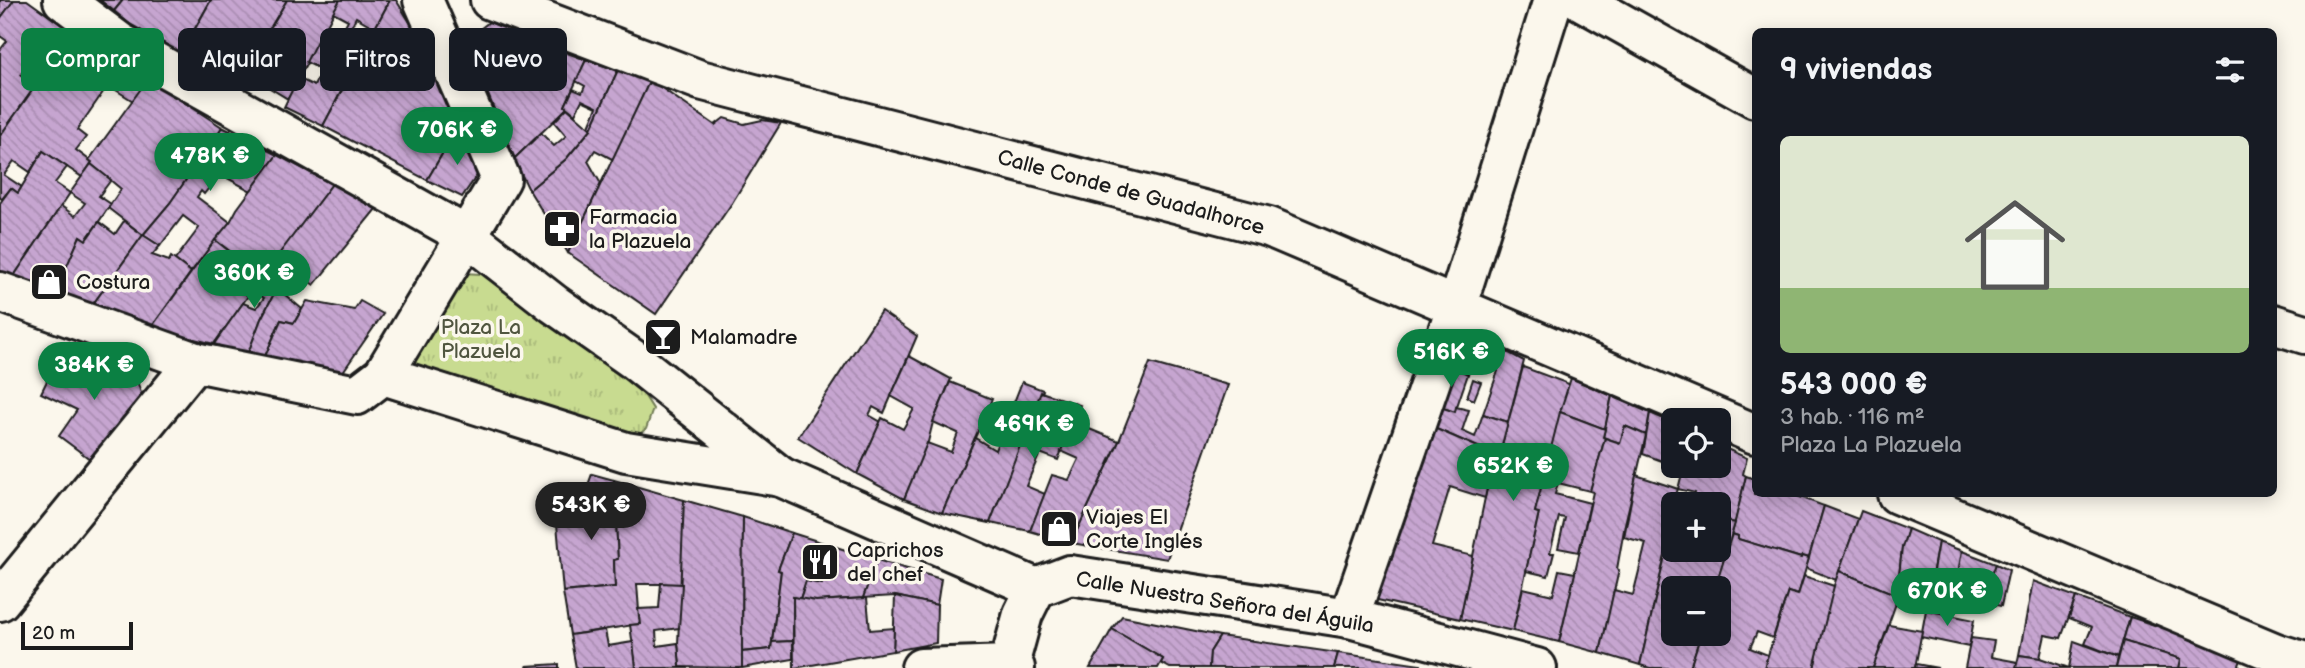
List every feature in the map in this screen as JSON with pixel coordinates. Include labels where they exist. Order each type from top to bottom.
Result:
[{"type":"street","points":[[63,0],[119,43],[467,236],[634,360],[780,477]]},
{"type":"street","points":[[0,292],[195,362],[357,395],[383,374],[501,179],[423,0]]},
{"type":"street","name":"Calle Conde de Guadalhorce","points":[[490,0],[700,80],[1269,227],[1752,433]]},
{"type":"street","points":[[1349,618],[1457,305],[1553,0]]},
{"type":"street","points":[[1580,0],[1752,96]]},
{"type":"street","points":[[2277,325],[2305,334]]},
{"type":"street","points":[[0,601],[195,362]]},
{"type":"street","points":[[383,374],[626,452],[780,477],[1036,588],[1023,614],[1012,666],[921,668]]},
{"type":"street","points":[[1904,497],[2276,653],[2305,662]]},
{"type":"street","name":"Calle Nuestra Señora del Águila","points":[[1036,588],[1070,575],[1349,618],[1537,668]]},
{"type":"green space","name":"Plaza La Plazuela","points":[[464,273],[481,274],[641,390],[653,409],[646,429],[634,438],[416,374],[408,354]]},
{"type":"building","points":[[0,0],[14,0],[0,19]]},
{"type":"building","points":[[14,0],[27,0],[66,28],[21,28],[21,91],[32,91],[0,136],[0,50],[7,41],[0,36],[0,19]]},
{"type":"building","points":[[100,0],[123,0],[114,11]]},
{"type":"building","points":[[123,0],[211,0],[195,28],[178,28],[178,54],[164,45],[164,28],[136,28],[114,11]]},
{"type":"building","points":[[211,0],[287,0],[270,28],[196,28]]},
{"type":"building","points":[[287,0],[340,0],[325,28],[320,28],[320,38],[306,65],[306,28],[270,28]]},
{"type":"building","points":[[340,0],[390,0],[375,28],[356,17],[351,28],[344,28],[348,20],[333,12]]},
{"type":"building","points":[[390,0],[396,0],[414,28],[375,28]]},
{"type":"building","points":[[489,22],[504,28],[481,28]]},
{"type":"building","points":[[320,35],[320,69],[306,62]]},
{"type":"building","points":[[567,53],[586,60],[565,106],[567,108],[514,159],[487,91],[567,91]]},
{"type":"building","points":[[586,60],[618,70],[591,129],[589,126],[597,107],[582,100],[575,114],[565,106],[573,89],[582,93],[585,86],[576,81]]},
{"type":"building","points":[[435,67],[465,131],[444,151],[427,180],[323,126],[342,91],[435,91]]},
{"type":"building","points":[[618,70],[650,80],[614,160],[595,150],[588,161],[601,184],[568,253],[529,190],[566,159],[591,129]]},
{"type":"building","points":[[320,74],[320,91],[341,91],[323,126],[284,107],[292,91],[306,91],[306,82],[314,86]]},
{"type":"building","points":[[650,80],[715,125],[724,118],[744,124],[762,120],[781,123],[732,203],[656,314],[568,253]]},
{"type":"building","points":[[164,89],[222,127],[170,203],[143,235],[108,208],[121,189],[89,160],[139,91]]},
{"type":"building","points":[[32,91],[104,91],[77,130],[86,137],[76,150],[92,162],[82,177],[43,151],[30,172],[14,161],[4,175],[22,187],[18,193],[11,188],[0,198],[0,136]]},
{"type":"building","points":[[117,91],[140,91],[133,101]]},
{"type":"building","points":[[275,91],[292,91],[288,99]]},
{"type":"building","points":[[567,108],[591,129],[566,159],[529,190],[514,159],[541,133],[554,146],[566,136],[554,122]]},
{"type":"building","points":[[222,127],[277,155],[251,191],[220,174],[204,194],[201,191],[197,197],[230,222],[191,272],[175,260],[199,228],[183,216],[160,246],[143,235],[170,203]]},
{"type":"building","points":[[465,131],[482,168],[462,197],[427,180],[444,151]]},
{"type":"building","points":[[43,151],[67,167],[55,183],[70,193],[14,276],[0,271],[0,203],[11,188],[18,193]]},
{"type":"building","points":[[277,155],[332,184],[263,276],[215,240]]},
{"type":"building","points":[[91,164],[111,180],[99,196],[111,204],[86,240],[80,236],[57,290],[14,276],[61,206],[75,216],[85,203],[70,193]]},
{"type":"building","points":[[332,184],[376,209],[314,285],[291,269],[294,266],[279,254]]},
{"type":"building","points":[[124,221],[143,235],[88,311],[52,300],[80,236],[86,240],[99,222],[115,234]]},
{"type":"building","points":[[143,235],[160,246],[152,255],[169,261],[171,257],[191,272],[151,328],[88,311]]},
{"type":"building","points":[[215,240],[229,251],[219,265],[224,268],[225,280],[248,296],[214,344],[151,328]]},
{"type":"building","points":[[279,254],[294,266],[277,288],[261,319],[247,356],[214,344],[243,303],[256,308],[264,298],[252,290]]},
{"type":"building","points":[[277,288],[302,309],[294,323],[281,320],[263,361],[247,356],[261,319]]},
{"type":"building","points":[[307,301],[354,310],[360,301],[383,314],[340,376],[263,361],[281,320],[294,323]]},
{"type":"building","points":[[881,311],[917,336],[884,413],[873,407],[869,415],[881,422],[857,474],[798,437]]},
{"type":"building","points":[[1462,328],[1524,361],[1508,422],[1483,414],[1498,371],[1473,360],[1468,374],[1448,365]]},
{"type":"building","points":[[63,348],[134,372],[145,405],[98,465],[59,436],[77,410],[41,393]]},
{"type":"building","points":[[909,356],[951,379],[933,422],[926,450],[904,499],[857,474],[882,418],[903,429],[914,409],[891,396]]},
{"type":"building","points":[[1150,363],[1228,385],[1167,559],[1071,543],[1119,441]]},
{"type":"building","points":[[1448,365],[1468,374],[1455,412],[1434,405]]},
{"type":"building","points":[[1523,367],[1569,384],[1535,512],[1539,513],[1513,631],[1460,619],[1494,454],[1499,456]]},
{"type":"building","points":[[1571,378],[1612,396],[1605,429],[1560,412]]},
{"type":"building","points":[[1473,379],[1481,382],[1474,400],[1467,397]]},
{"type":"building","points":[[950,382],[992,399],[942,513],[904,499],[927,443],[951,452],[958,433],[933,422]]},
{"type":"building","points":[[1022,382],[1043,390],[990,523],[942,513],[975,438],[995,450]]},
{"type":"building","points":[[1041,392],[1080,405],[1058,460],[1040,453],[1026,486],[1045,494],[1030,531],[990,523]]},
{"type":"building","points":[[1612,396],[1650,413],[1646,435],[1625,426],[1620,443],[1603,437]]},
{"type":"building","points":[[1434,405],[1455,412],[1456,407],[1469,410],[1462,431],[1475,437],[1483,414],[1508,422],[1499,456],[1427,425]]},
{"type":"building","points":[[1560,412],[1605,429],[1605,438],[1590,491],[1558,483],[1555,494],[1590,503],[1579,552],[1558,548],[1565,518],[1559,517],[1550,553],[1554,553],[1548,576],[1526,571],[1539,513],[1535,512]]},
{"type":"building","points":[[1650,413],[1661,418],[1661,461],[1643,454]]},
{"type":"building","points":[[1072,422],[1119,441],[1071,543],[1030,531],[1052,475],[1069,480],[1079,459],[1061,451]]},
{"type":"building","points":[[1427,425],[1494,454],[1485,498],[1450,487],[1432,546],[1473,556],[1460,619],[1369,598]]},
{"type":"building","points":[[1625,426],[1646,435],[1625,524],[1617,569],[1619,570],[1600,653],[1559,642],[1593,492],[1590,491],[1605,438],[1620,443]]},
{"type":"building","points":[[1731,451],[1747,458],[1743,474],[1746,476],[1735,523],[1731,522],[1731,492],[1691,492],[1678,489],[1681,478],[1731,478]]},
{"type":"building","points":[[592,474],[614,480],[618,559],[614,560],[615,587],[563,592],[557,524],[584,525],[584,506],[592,508],[591,491],[587,488]]},
{"type":"building","points":[[1636,475],[1678,489],[1677,492],[1661,492],[1661,562],[1664,562],[1640,665],[1600,653],[1614,590],[1633,595],[1646,543],[1624,537]]},
{"type":"building","points":[[1746,476],[1752,478],[1752,497],[1800,497],[1824,506],[1809,558],[1738,539],[1738,536],[1732,534]]},
{"type":"building","points":[[614,480],[684,500],[682,584],[637,584],[640,624],[570,635],[563,592],[615,587],[614,560],[618,559]]},
{"type":"building","points":[[684,500],[743,517],[742,668],[680,667],[678,644]]},
{"type":"building","points":[[1824,506],[1858,519],[1836,580],[1806,568]]},
{"type":"building","points":[[1861,511],[1908,529],[1902,548],[1897,595],[1839,571]]},
{"type":"building","points":[[743,517],[792,533],[778,570],[781,571],[771,649],[742,652]]},
{"type":"building","points":[[1908,529],[1938,542],[1926,608],[1896,605],[1902,548]]},
{"type":"building","points":[[792,533],[833,546],[822,584],[806,581],[800,599],[793,597],[793,641],[772,642],[781,571],[778,570]]},
{"type":"building","points":[[1732,534],[1738,536],[1738,539],[1809,558],[1798,595],[1788,592],[1773,638],[1757,632],[1750,648],[1768,655],[1764,668],[1690,668],[1697,646],[1731,646],[1731,576],[1719,576],[1723,562],[1731,562]]},
{"type":"building","points":[[1938,542],[1962,551],[1951,614],[1926,610]]},
{"type":"building","points":[[833,546],[877,560],[863,598],[816,601],[800,599],[806,581],[822,584]]},
{"type":"building","points":[[1962,551],[1996,564],[1990,581],[1975,574],[1968,590],[1956,585]]},
{"type":"building","points":[[877,560],[941,579],[937,605],[895,596],[863,598]]},
{"type":"building","points":[[1664,562],[1723,562],[1719,576],[1661,576],[1661,646],[1697,646],[1690,668],[1650,668],[1640,665]]},
{"type":"building","points":[[1996,564],[2009,570],[2001,606],[1977,601],[1979,594],[1984,596]]},
{"type":"building","points":[[1559,570],[1575,573],[1559,642],[1513,631],[1523,588],[1553,595]]},
{"type":"building","points":[[1839,571],[1897,595],[1873,668],[1814,668],[1830,597]]},
{"type":"building","points":[[1804,576],[1834,586],[1814,668],[1764,668],[1788,592],[1798,595]]},
{"type":"building","points":[[2033,581],[2076,597],[2061,638],[2045,635],[2040,658],[2019,655]]},
{"type":"building","points":[[661,583],[682,584],[679,628],[656,631],[657,646],[678,643],[680,667],[689,668],[636,668],[630,625],[640,624],[638,609],[659,608]]},
{"type":"building","points":[[895,596],[937,605],[936,643],[893,651]]},
{"type":"building","points":[[793,597],[816,601],[867,598],[870,630],[894,628],[893,651],[794,668]]},
{"type":"building","points":[[2076,597],[2130,617],[2118,657],[2085,644],[2092,627],[2069,618]]},
{"type":"building","points":[[1926,610],[1974,620],[1969,647],[1921,637]]},
{"type":"building","points":[[1122,616],[1220,636],[1210,652],[1209,668],[1170,668],[1161,663],[1163,659],[1112,629]]},
{"type":"building","points":[[2130,617],[2242,657],[2238,668],[2179,668],[2181,659],[2123,641]]},
{"type":"building","points":[[1889,625],[1922,631],[1915,668],[1873,668]]},
{"type":"building","points":[[1112,629],[1163,659],[1158,668],[1090,668]]},
{"type":"building","points":[[605,630],[608,646],[633,642],[636,668],[576,668],[570,635]]},
{"type":"building","points":[[1220,636],[1338,653],[1334,668],[1209,668],[1210,652]]},
{"type":"building","points":[[1971,638],[1994,641],[1991,657],[2018,662],[2016,668],[1965,668]]},
{"type":"building","points":[[793,641],[793,659],[742,668],[742,652],[771,649],[772,642]]},
{"type":"building","points":[[2074,641],[2118,657],[2116,668],[2069,668]]},
{"type":"building","points":[[2123,641],[2181,659],[2179,668],[2116,668]]},
{"type":"building","points":[[1338,653],[1421,665],[1421,668],[1334,668]]},
{"type":"building","points":[[2019,655],[2040,658],[2069,668],[2016,668]]},
{"type":"building","points":[[559,664],[559,668],[527,666]]},
{"type":"building","points":[[1916,664],[1938,668],[1915,668]]},
{"type":"place","name":"Farmacia la Plazuela","points":[[562,229]]},
{"type":"place","name":"Costura","points":[[49,282]]},
{"type":"place","name":"Malamadre","points":[[663,337]]},
{"type":"place","name":"Viajes El Corte Inglés","points":[[1059,529]]},
{"type":"place","name":"Caprichos del chef","points":[[820,562]]}]
